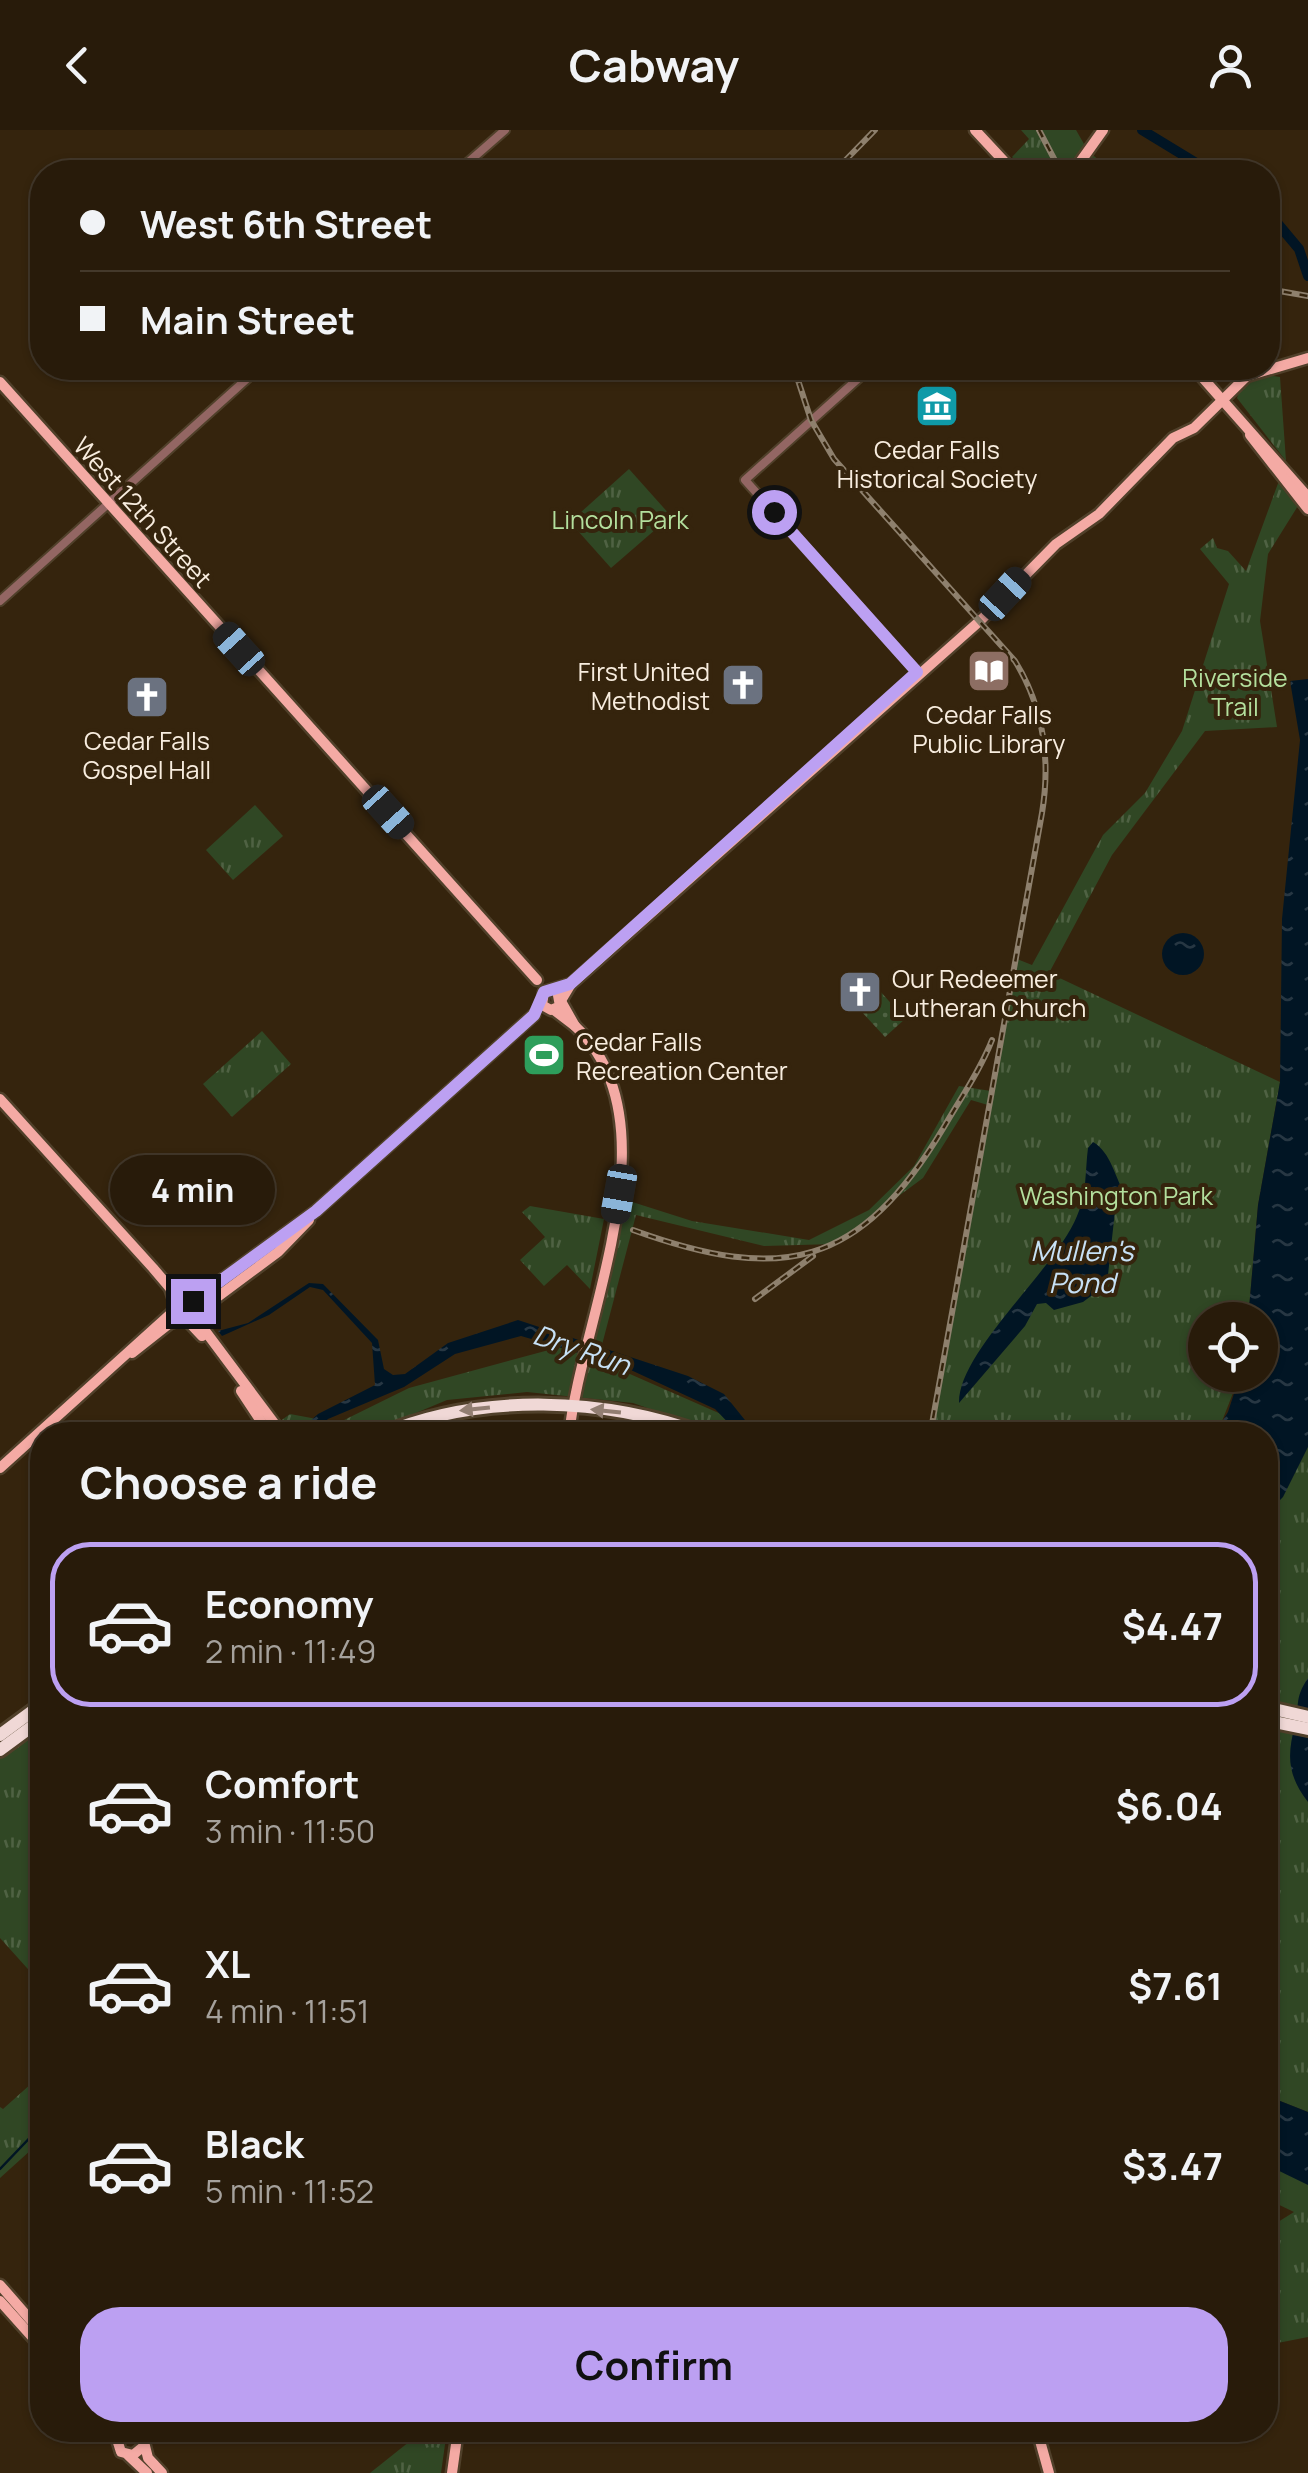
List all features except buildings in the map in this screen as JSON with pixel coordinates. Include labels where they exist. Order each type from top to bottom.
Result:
[{"type":"highway","points":[[421,1422],[456,1411],[572,1407],[641,1415],[664,1422]]},
{"type":"highway","points":[[1278,1710],[1308,1717]]},
{"type":"highway","points":[[0,1735],[30,1713]]},
{"type":"highway","points":[[1278,1723],[1308,1729]]},
{"type":"highway","points":[[0,1750],[30,1728]]},
{"type":"main road","points":[[976,130],[1003,160]]},
{"type":"main road","points":[[1082,160],[1103,130]]},
{"type":"main road","points":[[1280,365],[1308,358]]},
{"type":"main road","points":[[1205,380],[1308,508]]},
{"type":"main road","points":[[115,1364],[278,1252],[316,1211],[1222,398],[1247,380]]},
{"type":"main road","name":"West 12th Street","points":[[0,382],[537,980],[575,1026],[612,1084],[622,1137],[619,1194],[572,1407]]},
{"type":"main road","points":[[1283,473],[1308,497]]},
{"type":"main road","points":[[0,1099],[190,1311],[269,1422]]},
{"type":"main road","points":[[51,1422],[176,1307],[176,1297],[154,1268]]},
{"type":"main road","points":[[176,1307],[190,1311]]},
{"type":"main road","points":[[176,1307],[190,1311]]},
{"type":"main road","points":[[571,1422],[572,1407]]},
{"type":"main road","points":[[0,1468],[30,1441]]},
{"type":"main road","points":[[0,2286],[30,2329]]},
{"type":"main road","points":[[0,2297],[30,2323]]},
{"type":"main road","points":[[117,2442],[117,2448],[147,2473]]},
{"type":"main road","points":[[144,2442],[150,2462],[162,2473]]},
{"type":"main road","points":[[452,2473],[456,2442]]},
{"type":"main road","points":[[1040,2442],[1049,2473]]},
{"type":"main road","points":[[128,2455],[144,2446]]},
{"type":"street","points":[[471,160],[505,130]]},
{"type":"street","points":[[0,601],[245,380]]},
{"type":"street","points":[[857,380],[746,480],[917,672]]},
{"type":"green space","points":[[1021,130],[1076,130],[1088,151],[1099,160],[1015,160],[1012,157],[1029,139]]},
{"type":"green space","points":[[1280,377],[1286,461],[1237,398],[1240,389],[1252,380]]},
{"type":"green space","name":"Lincoln Park","points":[[629,469],[671,516],[611,568],[570,522]]},
{"type":"green space","name":"Washington Park","points":[[1280,478],[1301,501],[1268,554],[1260,621],[1277,727],[1205,731],[1112,855],[1049,973],[1280,1082],[1258,1205],[1250,1302],[1188,1302],[1188,1392],[1233,1392],[1222,1422],[934,1422],[988,1105],[971,1100],[923,1178],[834,1244],[764,1246],[636,1215],[598,1360],[730,1418],[730,1422],[688,1422],[633,1403],[527,1392],[447,1400],[394,1422],[340,1422],[409,1388],[560,1347],[588,1356],[626,1200],[692,1221],[809,1240],[869,1210],[914,1166],[959,1086],[991,1091],[1017,959],[1032,965],[1103,835],[1145,793],[1182,731],[1229,584],[1200,549],[1213,538],[1217,548],[1228,551],[1246,571]]},
{"type":"green space","points":[[255,805],[283,836],[233,880],[206,850]]},
{"type":"green space","points":[[880,991],[905,1019],[885,1037],[860,1010]]},
{"type":"green space","points":[[262,1031],[291,1064],[232,1117],[203,1084]]},
{"type":"green space","points":[[530,1206],[604,1219],[590,1289],[567,1265],[544,1286],[520,1260],[545,1237],[522,1212]]},
{"type":"green space","points":[[1308,1384],[1308,1714],[1278,1708],[1278,1448]]},
{"type":"green space","name":"Washington Park","points":[[290,1414],[333,1422],[279,1422]]},
{"type":"green space","points":[[1278,1729],[1308,1736],[1308,2112],[1278,2100]]},
{"type":"green space","points":[[30,1737],[30,1971],[0,1938],[0,1758]]},
{"type":"green space","points":[[30,2085],[30,2151],[0,2178],[0,2107],[3,2109]]},
{"type":"green space","points":[[1278,2168],[1308,2180],[1308,2337],[1278,2343],[1278,2222],[1294,2212],[1278,2204]]},
{"type":"green space","points":[[409,2442],[445,2442],[441,2473],[370,2473]]},
{"type":"water","points":[[1308,679],[1308,1447],[1278,1502],[1278,1422],[1222,1422],[1234,1392],[1278,1392],[1278,1302],[1250,1302],[1258,1205],[1280,1082],[1282,919],[1300,740],[1290,681]]},
{"type":"water","points":[[1183,933],[1198,939],[1204,954],[1198,969],[1183,975],[1168,969],[1162,954],[1168,939]]},
{"type":"water","name":"Mullen's Pond","points":[[1093,1142],[1108,1159],[1126,1196],[1115,1211],[1107,1284],[1083,1302],[1054,1310],[1046,1303],[1037,1304],[1025,1326],[959,1403],[974,1359],[1050,1260],[1077,1216],[1088,1148]]},
{"type":"water","name":"Dry Run","points":[[309,1283],[323,1284],[378,1340],[384,1369],[393,1375],[405,1374],[448,1343],[518,1320],[688,1376],[724,1394],[747,1422],[728,1422],[715,1409],[620,1365],[521,1336],[455,1354],[404,1387],[325,1422],[309,1422],[375,1385],[372,1343],[323,1290],[310,1287],[269,1315],[222,1336],[218,1331],[248,1323]]},
{"type":"water","points":[[1308,1678],[1308,1802],[1296,1783],[1290,1755],[1299,1697]]},
{"type":"water","points":[[1278,2100],[1308,2112],[1308,2185],[1278,2170]]},
{"type":"waterway","points":[[1142,130],[1191,160]]},
{"type":"waterway","points":[[1280,226],[1299,249],[1308,276]]},
{"type":"waterway","points":[[0,2169],[30,2138]]},
{"type":"railway","points":[[846,160],[875,130]]},
{"type":"railway","points":[[1039,130],[1055,160]]},
{"type":"railway","points":[[1280,291],[1308,296]]},
{"type":"railway","points":[[798,380],[811,420],[834,459],[1015,661],[1033,697],[1043,734],[1046,773],[1042,813],[932,1422]]},
{"type":"railway","points":[[633,1230],[733,1257],[775,1258],[813,1252],[848,1236],[881,1210],[913,1174],[970,1085],[992,1040]]},
{"type":"railway","points":[[755,1299],[813,1256]]},
{"type":"place","name":"Cedar Falls Historical Society","points":[[937,406]]},
{"type":"place","name":"Cedar Falls Public Library","points":[[989,671]]},
{"type":"place","name":"First United Methodist","points":[[743,685]]},
{"type":"place","name":"Cedar Falls Gospel Hall","points":[[147,697]]},
{"type":"place","name":"Our Redeemer Lutheran Church","points":[[860,992]]},
{"type":"place","name":"Cedar Falls Recreation Center","points":[[544,1055]]},
{"type":"route","points":[[193,1301],[219,1286],[316,1211],[534,1015],[544,992],[570,984],[917,672],[774,512]]},
{"type":"park label","name":"Riverside Trail","points":[[1235,692]]}]
